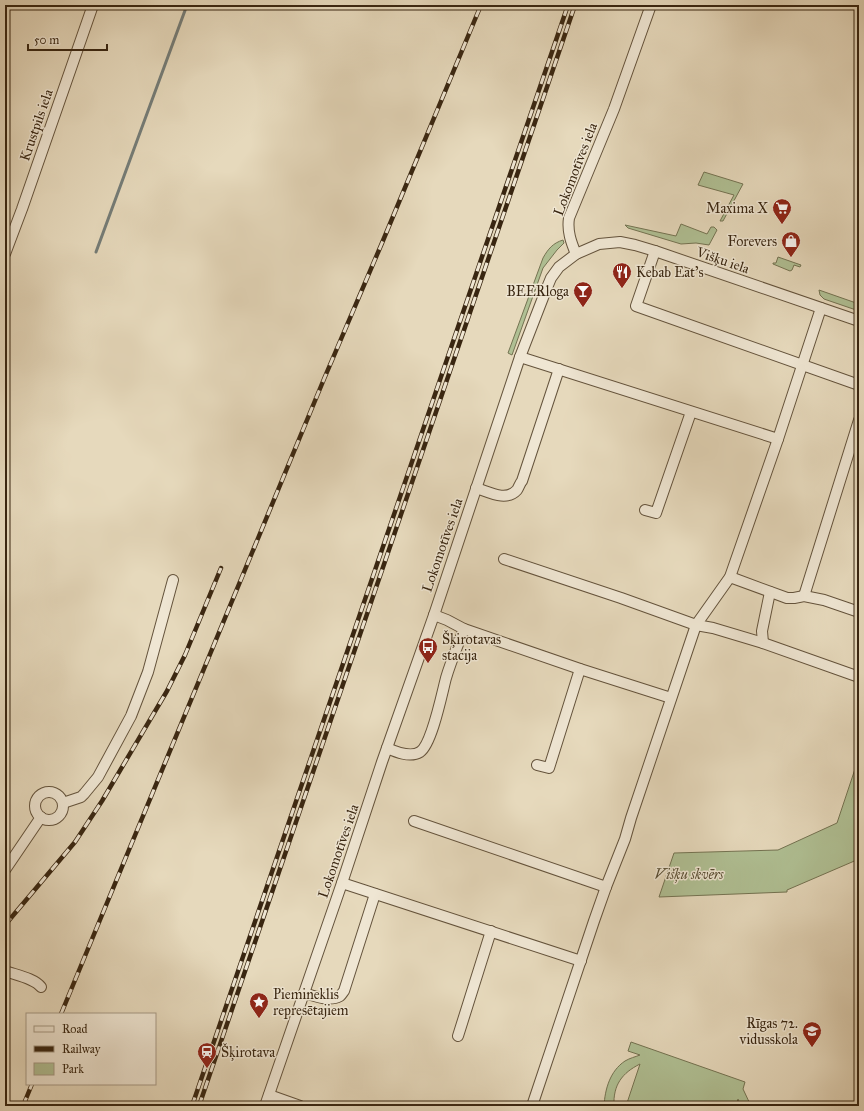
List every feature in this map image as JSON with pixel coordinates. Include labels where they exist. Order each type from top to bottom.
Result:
[{"type":"street","name":"Krustpils iela","points":[[5,254],[93,5]]},
{"type":"street","name":"Lokomotīves iela","points":[[265,1106],[434,615],[520,357],[552,278],[559,267],[576,254],[569,235],[569,218],[614,109],[651,5]]},
{"type":"street","name":"Višķu iela","points":[[576,254],[599,244],[620,242],[635,245],[859,321]]},
{"type":"street","points":[[654,251],[636,306],[859,385]]},
{"type":"street","points":[[532,1106],[606,887],[625,838],[630,818],[696,626],[730,577],[778,439],[821,308]]},
{"type":"street","points":[[520,357],[778,439]]},
{"type":"street","points":[[476,488],[502,496],[517,490],[522,481],[559,369]]},
{"type":"street","points":[[645,510],[656,514],[691,412]]},
{"type":"street","points":[[804,596],[859,420]]},
{"type":"street","points":[[504,559],[621,598],[696,626],[713,628],[763,643],[859,677]]},
{"type":"street","points":[[730,577],[787,598],[804,596],[824,600],[859,612]]},
{"type":"street","points":[[63,803],[77,799],[84,794],[98,777],[131,716],[148,672],[173,580]]},
{"type":"street","points":[[763,643],[762,631],[770,592]]},
{"type":"street","points":[[434,615],[464,629],[580,669],[671,698]]},
{"type":"street","points":[[387,748],[402,754],[412,754],[419,752],[426,744],[439,709],[446,678],[464,629]]},
{"type":"street","points":[[537,765],[549,768],[580,669]]},
{"type":"street","points":[[48,792],[60,796],[63,803],[62,812],[55,819],[46,820],[38,814],[36,809],[37,799],[42,794],[48,792]]},
{"type":"street","points":[[5,870],[41,817]]},
{"type":"street","points":[[417,825],[606,887]]},
{"type":"street","points":[[342,883],[581,960]]},
{"type":"street","points":[[304,993],[318,998],[331,998],[340,996],[344,991],[375,894]]},
{"type":"street","points":[[458,1036],[491,932]]},
{"type":"street","points":[[5,971],[30,980],[41,987]]},
{"type":"street","points":[[269,1095],[300,1106]]},
{"type":"green space","points":[[704,172],[743,184],[723,221],[720,221],[734,195],[698,185]]},
{"type":"green space","points":[[681,224],[707,234],[711,227],[714,227],[717,230],[709,245],[696,243],[681,244],[628,228],[625,225],[676,236]]},
{"type":"green space","points":[[563,240],[564,243],[543,268],[512,355],[508,353],[543,258],[551,247]]},
{"type":"green space","points":[[778,257],[801,265],[800,267],[794,265],[790,271],[773,264],[776,263]]},
{"type":"green space","points":[[819,290],[859,304],[859,311],[824,299],[820,295]]},
{"type":"green space","name":"Višķu skvērs","points":[[859,757],[859,859],[787,890],[787,892],[659,897],[674,853],[778,850],[837,823]]},
{"type":"green space","points":[[631,1042],[745,1082],[743,1089],[751,1106],[741,1106],[738,1099],[736,1106],[626,1106],[640,1064],[628,1071],[620,1080],[615,1092],[614,1106],[604,1106],[607,1087],[612,1075],[625,1061],[640,1055],[628,1051]]},
{"type":"waterway","points":[[96,252],[187,5]]},
{"type":"railway","points":[[61,1013],[324,379],[481,5]]},
{"type":"railway","points":[[192,1106],[568,5]]},
{"type":"railway","points":[[199,1106],[575,5]]},
{"type":"railway","points":[[5,925],[75,842],[102,801],[167,691],[185,655],[221,568]]},
{"type":"railway","points":[[23,1106],[32,1085]]},
{"type":"place","name":"Maxima X","points":[[782,225]]},
{"type":"place","name":"Forevers","points":[[791,258]]},
{"type":"place","name":"Kebab Eat's","points":[[622,289]]},
{"type":"place","name":"BEERloga","points":[[583,308]]},
{"type":"place","name":"Šķirotavas stacija","points":[[428,664]]},
{"type":"place","name":"Piemineklis represētajiem","points":[[259,1019]]},
{"type":"place","name":"Rīgas 72. vidusskola","points":[[812,1048]]},
{"type":"place","name":"Šķirotava","points":[[207,1069]]}]
